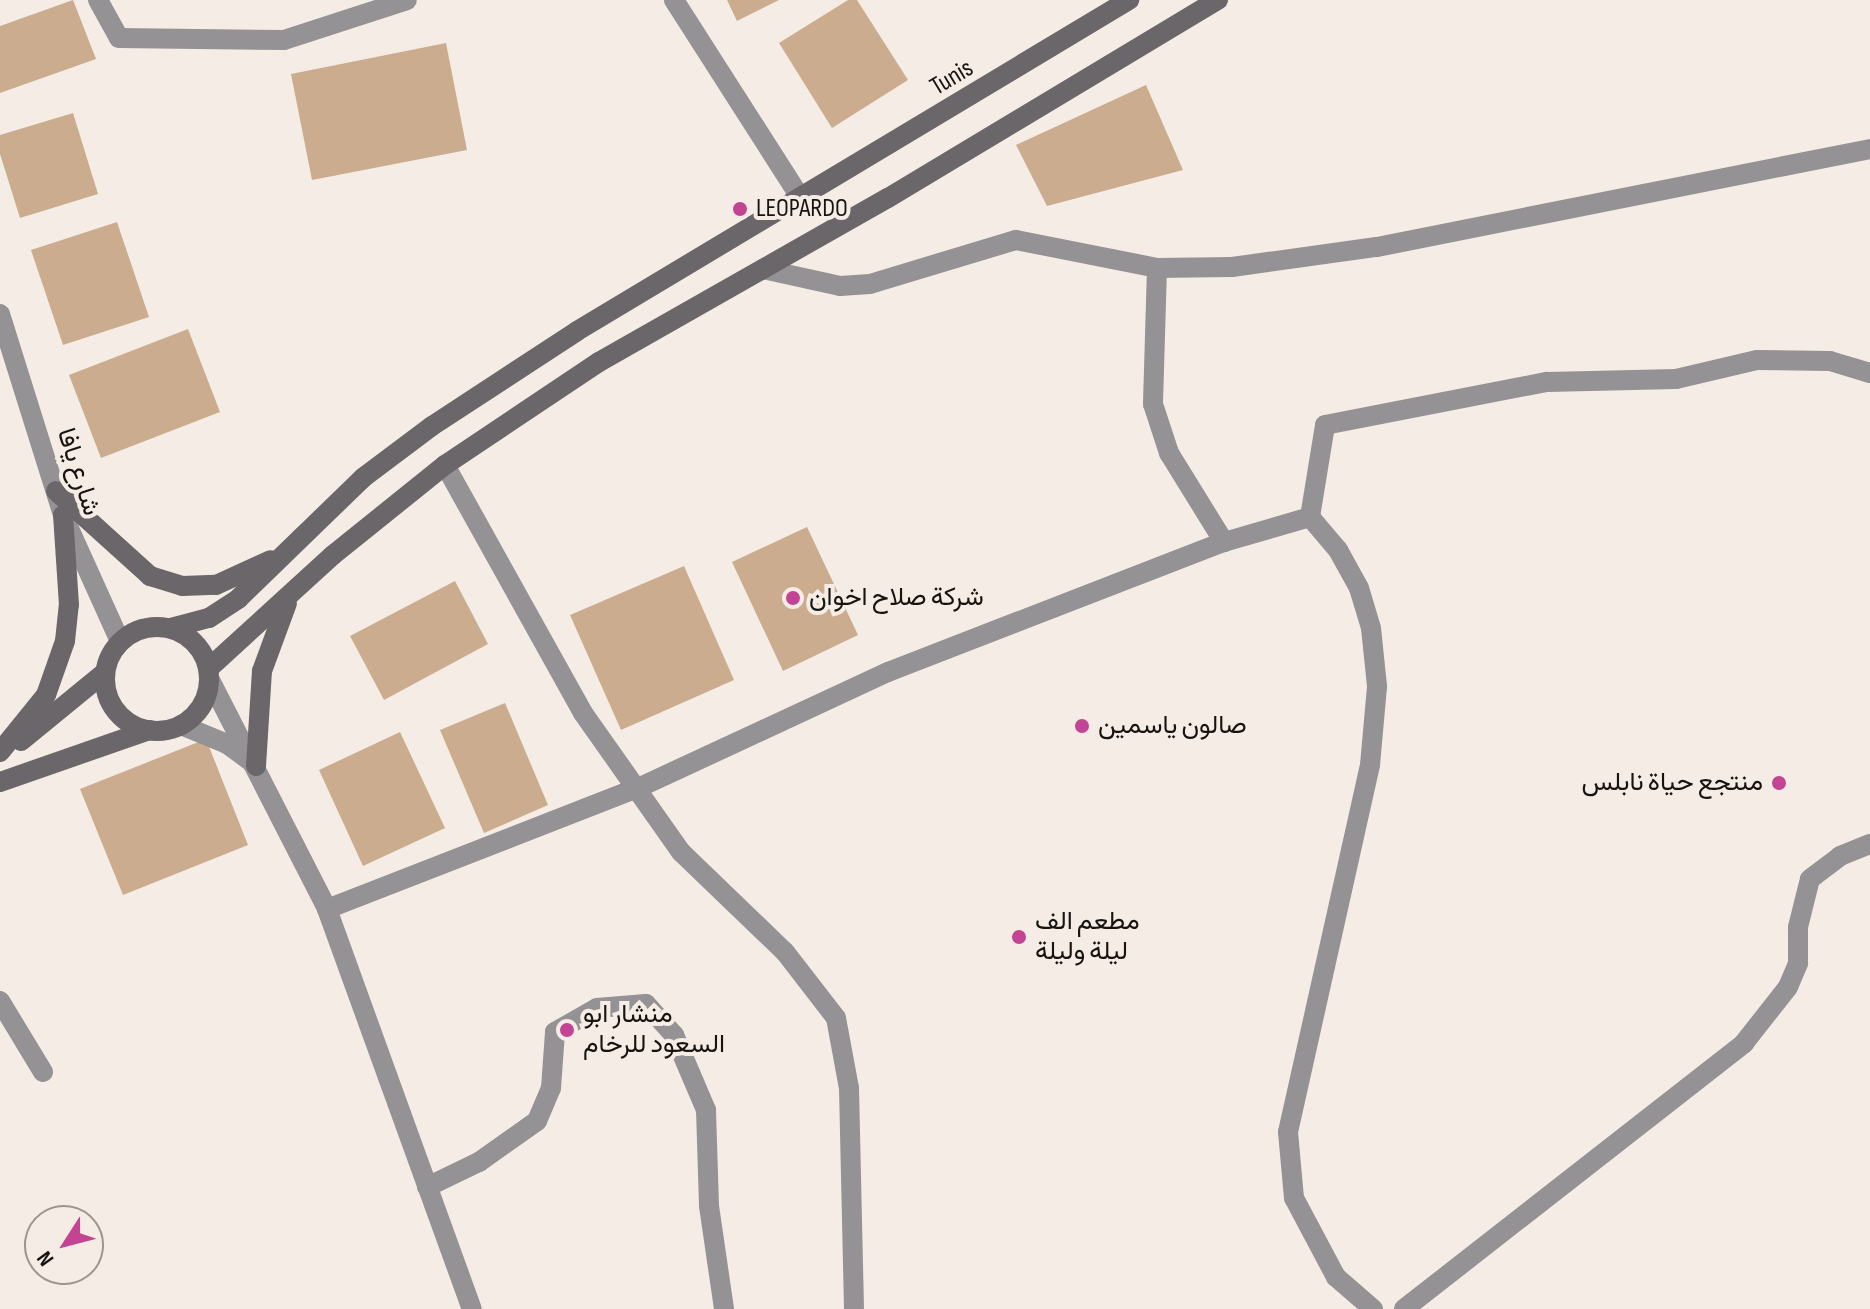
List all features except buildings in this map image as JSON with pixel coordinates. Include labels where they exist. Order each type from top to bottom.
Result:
[{"type":"main road","name":"Tunis","points":[[171,628],[201,621],[238,599],[364,477],[432,426],[577,331],[1129,0]]},
{"type":"main road","points":[[0,782],[149,730],[181,725],[199,711],[209,675],[291,594],[445,465],[599,362],[763,269],[1218,0]]},
{"type":"main road","points":[[56,491],[123,556],[150,576],[182,586],[216,585],[285,553]]},
{"type":"main road","points":[[0,753],[46,695],[65,641],[69,605],[63,515]]},
{"type":"main road","points":[[256,766],[262,671],[291,594]]},
{"type":"main road","points":[[0,753],[61,712],[104,673],[120,641],[135,630],[171,628],[200,649],[209,675]]},
{"type":"main road","points":[[104,673],[113,708],[125,720],[149,730]]},
{"type":"street","points":[[98,0],[119,38],[284,40],[407,0]]},
{"type":"street","points":[[674,0],[800,197]]},
{"type":"street","points":[[763,269],[840,286],[870,284],[1016,240],[1157,268],[1232,267],[1377,247],[1870,149]]},
{"type":"street","points":[[1157,268],[1153,404],[1169,453],[1224,542]]},
{"type":"street","name":"شارع يافا","points":[[0,314],[63,515],[120,641]]},
{"type":"street","points":[[1373,1309],[1336,1277],[1294,1198],[1288,1132],[1370,765],[1377,686],[1371,628],[1359,588],[1338,550],[1310,517],[1325,425],[1547,382],[1676,379],[1757,360],[1830,361],[1870,373]]},
{"type":"street","points":[[445,465],[583,713],[681,852],[785,952],[836,1018],[849,1088],[854,1309]]},
{"type":"street","points":[[327,909],[638,788],[888,672],[1224,542],[1310,517]]},
{"type":"street","points":[[209,675],[327,909],[472,1309]]},
{"type":"street","points":[[181,725],[227,744],[256,766]]},
{"type":"street","points":[[1404,1309],[1744,1043],[1788,987],[1798,963],[1798,927],[1810,879],[1840,856],[1870,844]]},
{"type":"street","points":[[0,1001],[43,1072]]},
{"type":"street","points":[[427,1187],[479,1162],[537,1121],[551,1088],[555,1032],[597,1008],[646,1004],[674,1035],[706,1110],[709,1206],[724,1309]]},
{"type":"place","name":"LEOPARDO","points":[[740,209]]},
{"type":"place","name":"شركة صلاح اخوان","points":[[793,598]]},
{"type":"place","name":"صالون ياسمين","points":[[1082,726]]},
{"type":"place","name":"منتجع حياة نابلس","points":[[1779,783]]},
{"type":"place","name":"مطعم الف ليلة وليلة","points":[[1019,937]]},
{"type":"place","name":"منشار ابو السعود للرخام","points":[[567,1030]]}]
